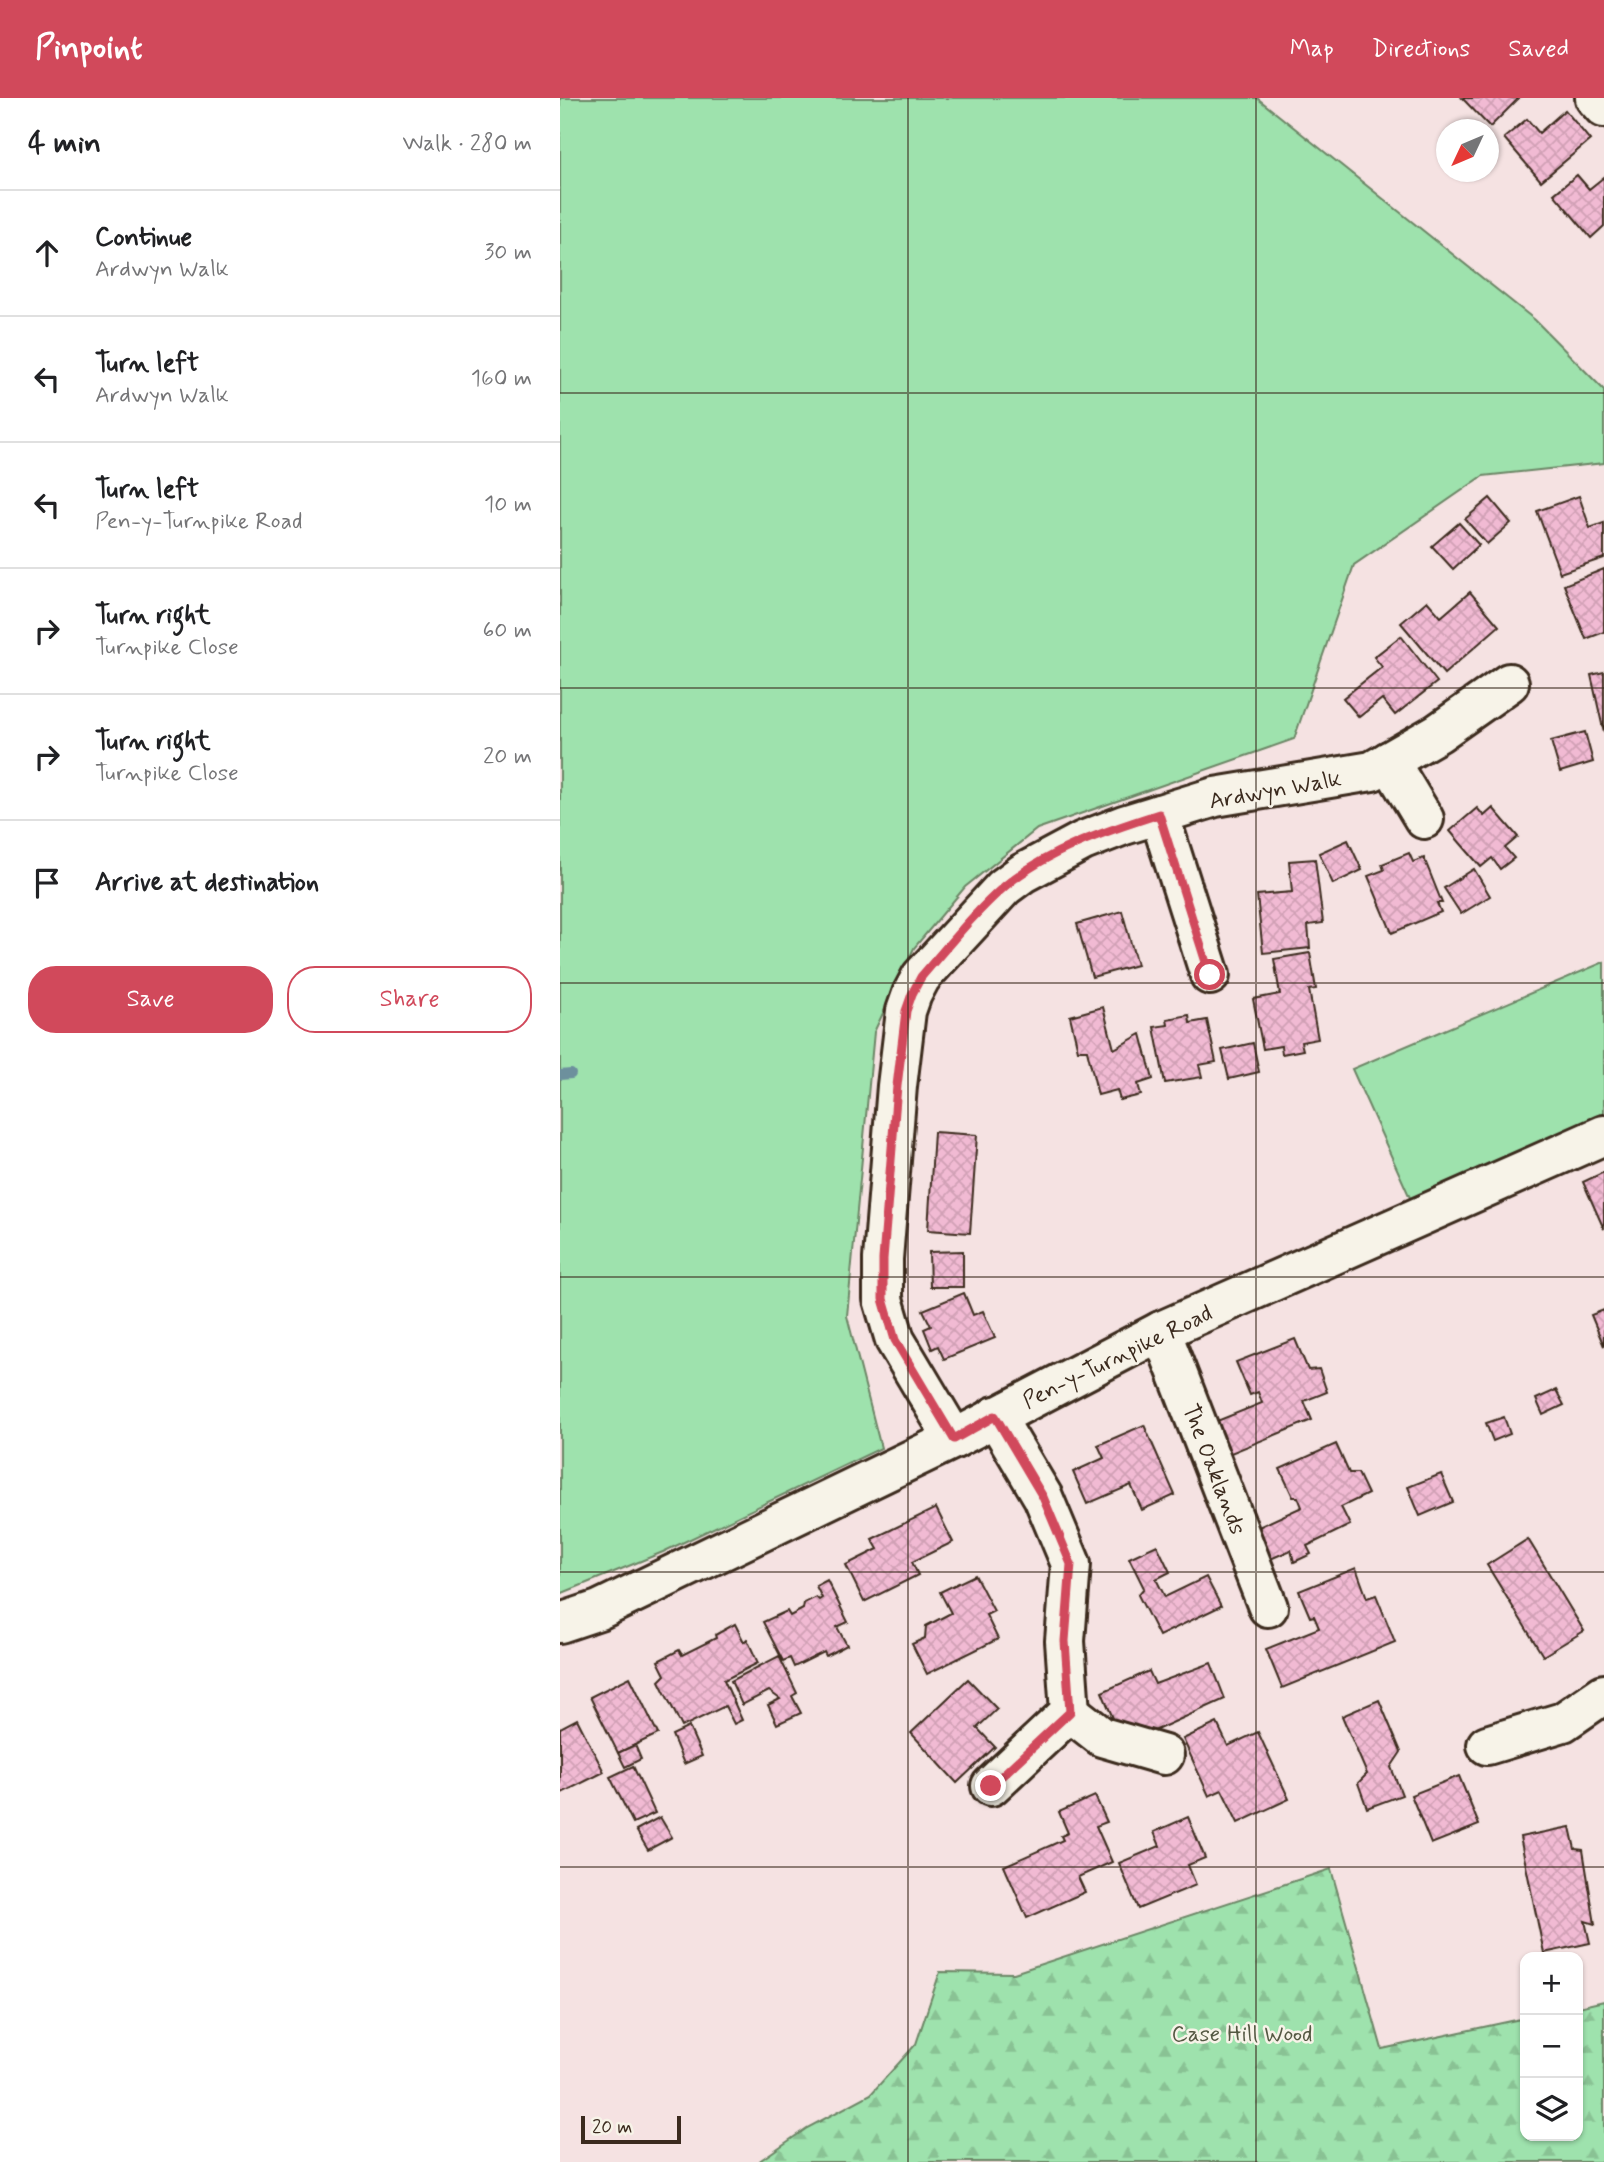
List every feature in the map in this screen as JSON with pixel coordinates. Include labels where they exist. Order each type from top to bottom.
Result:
[{"type":"street","points":[[1595,98],[1604,108]]},
{"type":"street","name":"Ardwyn Walk","points":[[954,1439],[895,1340],[883,1299],[883,1259],[897,1086],[906,1011],[921,977],[1004,887],[1023,873],[1083,841],[1215,797],[1372,772],[1438,733],[1509,683]]},
{"type":"street","points":[[1389,761],[1424,819]]},
{"type":"street","points":[[1159,814],[1210,975]]},
{"type":"street","name":"Pen-y-Turnpike Road","points":[[560,1623],[598,1610],[954,1439],[1161,1331],[1604,1135]]},
{"type":"street","name":"The Oaklands","points":[[1161,1331],[1268,1606]]},
{"type":"street","points":[[995,1416],[1043,1497],[1071,1564],[1065,1641],[1070,1712],[1102,1737],[1164,1755]]},
{"type":"street","points":[[1487,1745],[1563,1722],[1604,1694]]},
{"type":"street","points":[[991,1786],[1070,1712]]},
{"type":"green space","points":[[560,98],[1257,98],[1535,320],[1604,390],[1604,463],[1483,476],[1354,565],[1294,739],[1037,829],[965,887],[914,948],[874,1032],[847,1316],[881,1448],[663,1552],[560,1594]]},
{"type":"green space","points":[[1604,962],[1604,1114],[1411,1200],[1352,1069]]},
{"type":"green space","name":"Case Hill Wood","points":[[1331,1869],[1382,2049],[1520,2019],[1520,2141],[1583,2141],[1583,2006],[1604,2001],[1604,2162],[758,2162],[807,2128],[871,2094],[916,2044],[940,1972],[1014,1973]]},
{"type":"building","points":[[1462,98],[1519,98],[1498,119],[1482,119]]},
{"type":"building","points":[[1565,110],[1590,140],[1541,181],[1504,138],[1527,119],[1539,133]]},
{"type":"building","points":[[1577,175],[1589,189],[1604,177],[1604,226],[1591,238],[1554,194]]},
{"type":"building","points":[[1579,496],[1590,528],[1604,523],[1604,558],[1560,573],[1537,511]]},
{"type":"building","points":[[1490,498],[1511,523],[1487,544],[1465,519]]},
{"type":"building","points":[[1459,523],[1479,545],[1453,569],[1432,546]]},
{"type":"building","points":[[1604,569],[1604,632],[1586,639],[1564,585]]},
{"type":"building","points":[[1470,592],[1499,626],[1444,674],[1401,623],[1427,601],[1441,617]]},
{"type":"building","points":[[1401,636],[1437,682],[1395,715],[1382,699],[1359,717],[1343,698],[1382,667],[1374,657]]},
{"type":"building","points":[[1604,672],[1604,733],[1591,675]]},
{"type":"building","points":[[1585,732],[1593,762],[1560,772],[1551,741]]},
{"type":"building","points":[[1477,808],[1484,816],[1493,808],[1518,837],[1505,848],[1514,858],[1500,869],[1492,858],[1481,867],[1450,831]]},
{"type":"building","points":[[1348,840],[1362,870],[1333,884],[1319,853]]},
{"type":"building","points":[[1409,853],[1413,862],[1424,858],[1442,903],[1437,903],[1441,912],[1392,933],[1368,876],[1384,870],[1382,864]]},
{"type":"building","points":[[1315,859],[1323,923],[1308,925],[1310,948],[1263,953],[1257,895],[1292,892],[1289,861]]},
{"type":"building","points":[[1474,869],[1490,896],[1461,914],[1444,888]]},
{"type":"building","points":[[1122,911],[1137,965],[1092,977],[1077,924]]},
{"type":"building","points":[[1310,953],[1316,989],[1309,990],[1318,1039],[1301,1042],[1303,1050],[1282,1054],[1281,1046],[1263,1049],[1253,999],[1280,994],[1274,959]]},
{"type":"building","points":[[1103,1007],[1114,1049],[1141,1034],[1153,1079],[1138,1084],[1141,1095],[1120,1100],[1117,1090],[1098,1095],[1087,1050],[1078,1050],[1070,1016]]},
{"type":"building","points":[[1189,1015],[1190,1023],[1207,1020],[1216,1062],[1199,1065],[1202,1077],[1165,1083],[1154,1027],[1168,1025],[1167,1019]]},
{"type":"building","points":[[1253,1043],[1259,1072],[1229,1079],[1222,1050]]},
{"type":"building","points":[[934,1132],[977,1135],[970,1233],[928,1230]]},
{"type":"building","points":[[1604,1172],[1604,1229],[1583,1182]]},
{"type":"building","points":[[963,1251],[963,1287],[930,1287],[929,1252]]},
{"type":"building","points":[[964,1293],[973,1315],[983,1311],[995,1338],[944,1359],[938,1346],[932,1349],[924,1329],[931,1326],[923,1310]]},
{"type":"building","points":[[1604,1310],[1604,1346],[1591,1315]]},
{"type":"building","points":[[1295,1339],[1308,1370],[1319,1369],[1327,1392],[1304,1401],[1312,1420],[1226,1455],[1212,1423],[1262,1403],[1258,1392],[1250,1395],[1236,1362]]},
{"type":"building","points":[[1556,1390],[1564,1405],[1543,1415],[1536,1399]]},
{"type":"building","points":[[1504,1417],[1510,1434],[1493,1441],[1486,1423]]},
{"type":"building","points":[[1144,1425],[1175,1495],[1142,1510],[1131,1485],[1087,1504],[1073,1472],[1104,1458],[1098,1445]]},
{"type":"building","points":[[1336,1444],[1349,1473],[1358,1473],[1368,1494],[1341,1507],[1350,1525],[1307,1546],[1311,1554],[1294,1562],[1291,1550],[1266,1561],[1252,1530],[1302,1507],[1298,1497],[1293,1497],[1280,1469]]},
{"type":"building","points":[[1441,1474],[1453,1502],[1420,1516],[1408,1487]]},
{"type":"building","points":[[936,1508],[953,1542],[912,1562],[918,1575],[864,1602],[846,1565],[878,1549],[872,1539]]},
{"type":"building","points":[[1528,1539],[1584,1631],[1543,1656],[1487,1565]]},
{"type":"building","points":[[1157,1545],[1170,1572],[1156,1579],[1165,1597],[1206,1577],[1221,1606],[1159,1636],[1138,1595],[1144,1588],[1129,1558]]},
{"type":"building","points":[[1356,1568],[1367,1598],[1376,1595],[1395,1642],[1282,1688],[1266,1649],[1319,1628],[1314,1616],[1310,1617],[1299,1591]]},
{"type":"building","points":[[975,1575],[994,1611],[986,1615],[998,1639],[927,1674],[912,1644],[925,1638],[926,1626],[951,1613],[940,1592]]},
{"type":"building","points":[[827,1580],[848,1622],[837,1627],[847,1645],[826,1656],[824,1652],[794,1667],[790,1658],[783,1661],[763,1622],[787,1611],[790,1616],[803,1609],[804,1603],[816,1597],[819,1600],[822,1598],[816,1586]]},
{"type":"building","points":[[735,1624],[744,1642],[747,1639],[758,1663],[724,1680],[742,1720],[734,1724],[725,1706],[682,1727],[659,1681],[665,1675],[658,1661],[679,1650],[682,1655],[716,1638],[715,1635]]},
{"type":"building","points":[[779,1656],[797,1693],[792,1696],[801,1713],[777,1724],[768,1705],[780,1699],[769,1691],[742,1705],[731,1681]]},
{"type":"building","points":[[1211,1663],[1225,1699],[1134,1740],[1117,1728],[1102,1692],[1149,1671],[1155,1684]]},
{"type":"building","points":[[630,1677],[658,1734],[618,1753],[590,1697]]},
{"type":"building","points":[[968,1679],[997,1709],[977,1728],[995,1747],[957,1783],[911,1733]]},
{"type":"building","points":[[1379,1700],[1401,1752],[1391,1767],[1402,1795],[1367,1808],[1358,1783],[1367,1774],[1342,1716]]},
{"type":"building","points":[[577,1719],[604,1772],[560,1794],[560,1728]]},
{"type":"building","points":[[1217,1723],[1228,1746],[1258,1732],[1289,1799],[1238,1823],[1222,1790],[1209,1796],[1183,1739]]},
{"type":"building","points":[[689,1727],[702,1756],[684,1764],[672,1735]]},
{"type":"building","points":[[635,1745],[641,1759],[625,1767],[618,1753]]},
{"type":"building","points":[[633,1766],[655,1813],[633,1823],[610,1777]]},
{"type":"building","points":[[1459,1776],[1479,1825],[1431,1844],[1411,1795]]},
{"type":"building","points":[[1095,1796],[1107,1822],[1096,1826],[1112,1862],[1078,1877],[1085,1892],[1027,1918],[1004,1866],[1063,1840],[1061,1836],[1068,1833],[1059,1812]]},
{"type":"building","points":[[660,1817],[672,1837],[648,1850],[636,1830]]},
{"type":"building","points":[[1188,1817],[1205,1858],[1188,1865],[1196,1885],[1138,1909],[1119,1863],[1160,1846],[1154,1832]]},
{"type":"building","points":[[1570,1827],[1575,1849],[1583,1850],[1595,1924],[1585,1921],[1590,1943],[1544,1952],[1520,1837]]},
{"type":"waterway","points":[[560,1075],[571,1074]]},
{"type":"route","points":[[991,1786],[1070,1712],[1065,1641],[1071,1564],[1043,1497],[995,1416],[954,1439],[904,1358],[887,1319],[883,1299],[883,1259],[906,1011],[921,977],[1004,887],[1044,860],[1083,841],[1159,814],[1210,975]]}]
